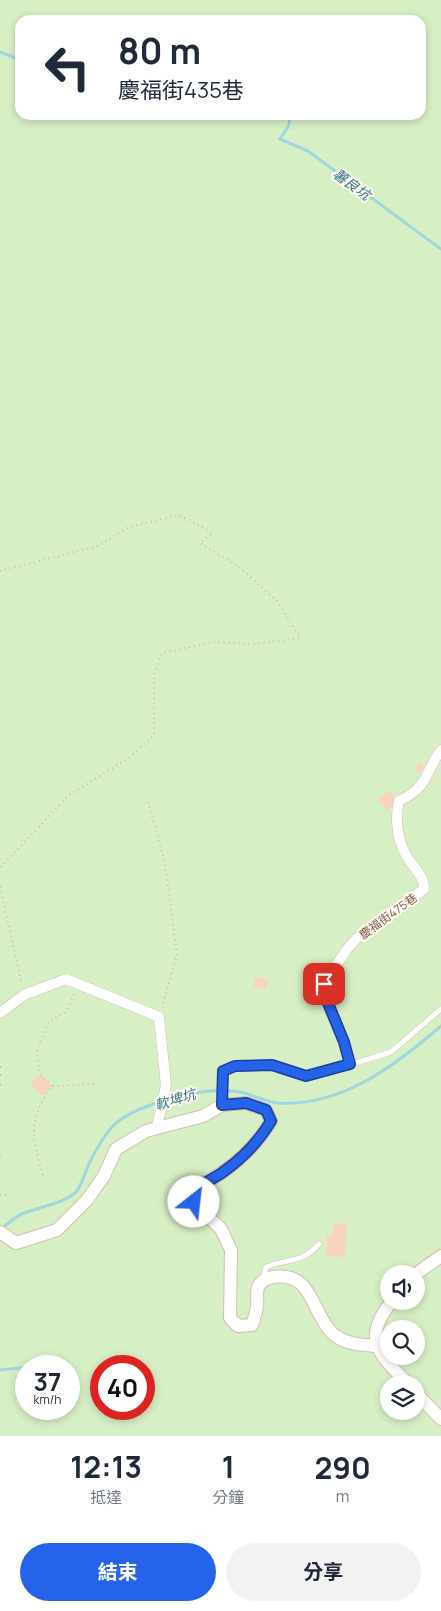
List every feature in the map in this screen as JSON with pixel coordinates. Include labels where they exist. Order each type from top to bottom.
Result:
[{"type":"street","name":"慶福街475巷","points":[[350,1064],[344,1042],[323,991],[324,984],[347,949],[357,938],[376,927],[424,888],[421,877],[399,840],[397,809],[399,801],[416,793],[428,776],[441,750]]},
{"type":"street","points":[[0,1013],[24,995],[66,979],[159,1017],[166,1086],[157,1127]]},
{"type":"street","points":[[0,1232],[16,1243],[57,1230],[87,1200],[104,1176],[116,1149],[146,1131],[157,1127],[203,1116],[222,1105],[246,1103],[266,1110],[271,1121],[260,1139],[223,1172],[202,1183],[194,1191],[194,1202],[221,1229],[231,1250],[230,1318],[238,1326],[252,1325],[257,1309],[258,1287],[266,1278],[281,1276],[296,1278],[309,1293],[324,1322],[333,1334],[351,1342],[376,1346]]},
{"type":"street","points":[[425,1268],[441,1256]]},
{"type":"street","points":[[386,1310],[378,1322],[375,1331],[376,1346],[383,1358],[399,1375]]},
{"type":"street","points":[[425,1403],[441,1420]]},
{"type":"lane","points":[[222,1105],[223,1071],[235,1066],[272,1065],[306,1076],[350,1064],[391,1052],[441,1008]]},
{"type":"lane","points":[[261,1284],[266,1267],[282,1261],[300,1260],[319,1244]]},
{"type":"path","points":[[0,572],[98,546],[129,527],[179,515],[213,533],[200,543],[238,566],[277,601],[300,638],[254,644],[214,642],[162,653],[154,676],[154,735],[130,757],[68,796],[0,868]]},
{"type":"path","points":[[148,802],[165,863],[177,954],[159,1017]]},
{"type":"path","points":[[0,887],[19,964],[24,995]]},
{"type":"path","points":[[79,984],[66,1012],[49,1021],[37,1050],[40,1074],[52,1086],[94,1084]]},
{"type":"path","points":[[0,1085],[4,1084]]},
{"type":"path","points":[[43,1175],[33,1144],[35,1114],[52,1086]]},
{"type":"path","points":[[0,1195],[7,1195]]},
{"type":"green space","points":[[0,0],[441,0],[441,1436],[0,1436]]},
{"type":"building","points":[[421,762],[425,768],[418,773],[414,767]]},
{"type":"building","points":[[389,790],[399,801],[387,811],[377,800]]},
{"type":"building","points":[[255,977],[268,979],[266,989],[254,987]]},
{"type":"building","points":[[40,1074],[52,1086],[43,1096],[30,1084]]},
{"type":"building","points":[[206,1184],[217,1201],[206,1208],[197,1197]]},
{"type":"building","points":[[333,1223],[347,1224],[345,1257],[326,1256],[327,1235],[333,1235]]},
{"type":"waterway","name":"薯良坑","points":[[0,52],[15,58]]},
{"type":"waterway","name":"薯良坑","points":[[290,120],[288,127],[280,139],[308,151],[441,249]]},
{"type":"waterway","name":"軟埤坑","points":[[2,1228],[21,1214],[72,1196],[82,1182],[96,1150],[109,1130],[117,1122],[136,1111],[173,1098],[193,1093],[214,1091],[235,1091],[278,1103],[324,1098],[345,1091],[386,1069],[441,1026]]},
{"type":"waterway","points":[[0,1370],[15,1368]]},
{"type":"route","points":[[194,1202],[194,1191],[202,1183],[223,1172],[260,1139],[271,1121],[266,1110],[246,1103],[222,1105],[223,1071],[235,1066],[272,1065],[306,1076],[350,1064],[344,1042],[323,991],[324,984]]}]
